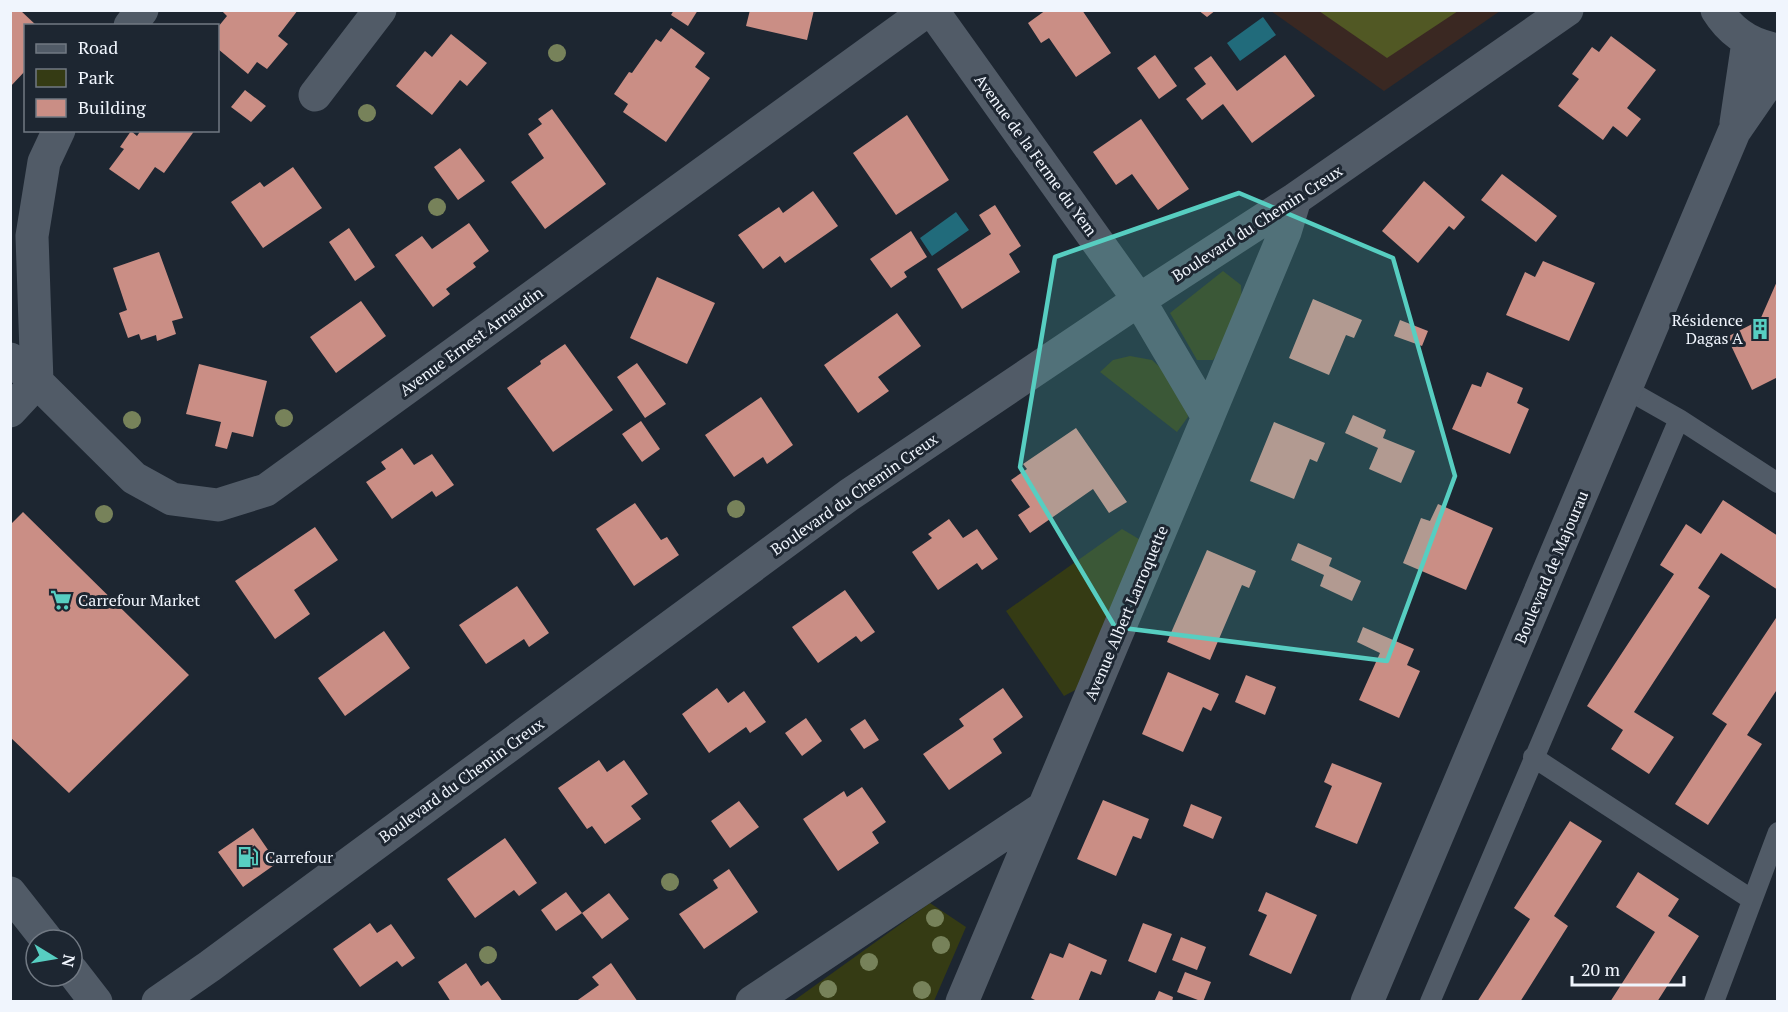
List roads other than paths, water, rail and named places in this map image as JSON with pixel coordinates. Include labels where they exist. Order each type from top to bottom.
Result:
[{"type":"street","points":[[132,24],[142,10]]},
{"type":"street","points":[[315,95],[380,10]]},
{"type":"street","name":"Avenue de la Ferme du Yem","points":[[930,10],[1140,300]]},
{"type":"street","name":"Avenue Ernest Arnaudin","points":[[10,359],[37,382],[134,478],[172,499],[218,505],[266,490],[930,10]]},
{"type":"street","name":"Boulevard du Chemin Creux","points":[[158,1002],[849,495],[1295,199],[1567,10]]},
{"type":"street","points":[[1717,10],[1731,29],[1763,45]]},
{"type":"street","name":"Boulevard de Majourau","points":[[1367,1002],[1734,132],[1763,45]]},
{"type":"street","name":"Boulevard de Majourau","points":[[1734,132],[1778,68]]},
{"type":"street","points":[[10,411],[37,382],[32,236],[44,162],[58,132]]},
{"type":"street","name":"Avenue Albert Larroquette","points":[[962,1002],[1209,417],[1285,232],[1295,199]]},
{"type":"street","points":[[1140,300],[1209,417]]},
{"type":"street","points":[[752,1002],[1043,808]]},
{"type":"street","points":[[10,893],[38,928]]},
{"type":"street","points":[[84,986],[96,1002]]},
{"type":"lane","points":[[1626,389],[1679,419],[1778,483]]},
{"type":"lane","points":[[1430,1002],[1679,419]]},
{"type":"lane","points":[[1533,757],[1751,900]]},
{"type":"lane","points":[[1714,1002],[1778,832]]},
{"type":"water","points":[[1263,17],[1276,35],[1240,61],[1227,43]]},
{"type":"water","points":[[956,212],[969,230],[932,256],[920,238]]},
{"type":"place","name":"Résidence Dagas A","points":[[1760,329]]},
{"type":"place","name":"Carrefour Market","points":[[61,600]]},
{"type":"place","name":"Carrefour","points":[[248,857]]}]
